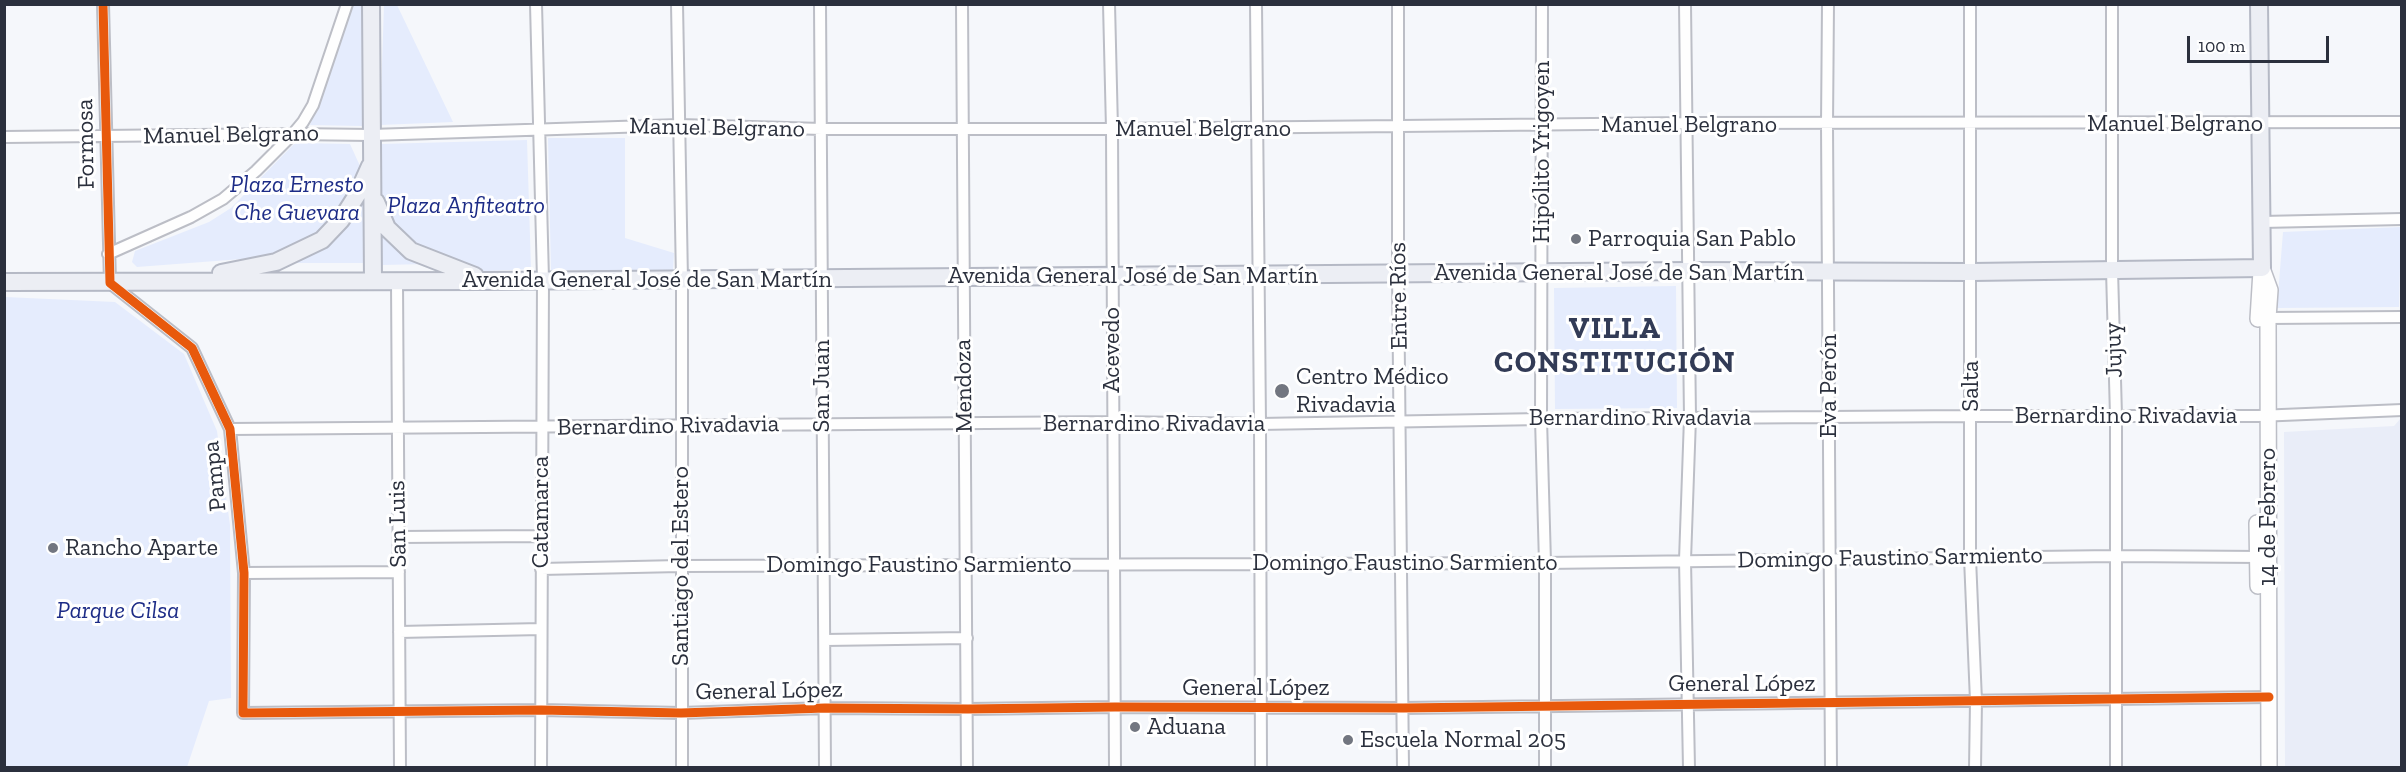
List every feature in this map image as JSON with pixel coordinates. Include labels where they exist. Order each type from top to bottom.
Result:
[{"type":"main road","points":[[371,4],[373,280]]},
{"type":"main road","name":"14 de Febrero","points":[[2259,4],[2262,222],[2262,268],[2259,291],[2263,416],[2262,557],[2264,697],[2269,768]]},
{"type":"main road","points":[[184,281],[276,262],[322,240],[346,211],[372,162]]},
{"type":"main road","points":[[372,194],[387,228],[411,251],[487,281]]},
{"type":"main road","name":"14 de Febrero","points":[[2262,268],[2270,290],[2263,416]]},
{"type":"main road","name":"Avenida General José de San Martín","points":[[4,282],[682,280],[1689,271],[1829,273],[2262,268]]},
{"type":"main road","name":"14 de Febrero","points":[[2260,768],[2264,697]]},
{"type":"street","name":"Formosa","points":[[103,4],[110,283]]},
{"type":"street","points":[[108,254],[191,217],[223,199],[256,171],[293,134],[313,105],[347,4]]},
{"type":"street","name":"Catamarca","points":[[536,4],[543,280],[540,428],[541,768]]},
{"type":"street","name":"Santiago del Estero","points":[[677,4],[682,280],[680,427],[682,768]]},
{"type":"street","name":"San Juan","points":[[820,4],[825,768]]},
{"type":"street","name":"Mendoza","points":[[962,4],[967,768]]},
{"type":"street","name":"Acevedo","points":[[1109,4],[1112,129],[1115,768]]},
{"type":"street","points":[[1256,4],[1261,768]]},
{"type":"street","name":"Entre Ríos","points":[[1398,4],[1403,768]]},
{"type":"street","name":"Hipólito Yrigoyen","points":[[1542,4],[1541,419],[1545,563],[1545,768]]},
{"type":"street","points":[[1685,4],[1690,418],[1685,560],[1689,768]]},
{"type":"street","name":"Eva Perón","points":[[1828,4],[1832,768]]},
{"type":"street","name":"Salta","points":[[1970,4],[1972,272],[1970,558],[1976,701],[1975,768]]},
{"type":"street","name":"Jujuy","points":[[2112,4],[2114,124],[2112,270],[2116,416],[2116,768]]},
{"type":"street","name":"Manuel Belgrano","points":[[4,137],[371,135],[680,125],[822,129],[1112,129],[1688,123],[1827,125],[2402,122]]},
{"type":"street","points":[[2262,222],[2402,219]]},
{"type":"street","name":"San Luis","points":[[397,281],[400,768]]},
{"type":"street","name":"Pampa","points":[[110,283],[192,348],[230,429],[244,573],[243,713]]},
{"type":"street","points":[[2268,318],[2402,317]]},
{"type":"street","name":"Bernardino Rivadavia","points":[[230,429],[964,425],[1113,422],[1260,424],[1541,419],[1970,416],[2263,416],[2402,410]]},
{"type":"street","points":[[399,537],[541,536]]},
{"type":"street","name":"Domingo Faustino Sarmiento","points":[[541,569],[680,566],[1545,563],[2115,556],[2262,557]]},
{"type":"street","points":[[244,573],[399,572]]},
{"type":"street","points":[[399,632],[541,629]]},
{"type":"street","points":[[825,640],[967,638]]},
{"type":"street","name":"General López","points":[[243,713],[541,710],[681,713],[825,708],[968,709],[1115,706],[1403,708],[2264,697]]},
{"type":"shaded area","points":[[2401,418],[2401,767],[2285,767],[2284,432],[2394,426]]},
{"type":"green space","points":[[351,5],[362,5],[362,126],[310,125]]},
{"type":"green space","points":[[384,5],[397,5],[453,122],[380,125]]},
{"type":"green space","points":[[548,138],[625,138],[625,238],[674,253],[673,271],[551,270]]},
{"type":"green space","name":"Plaza Anfiteatro","points":[[527,140],[531,269],[466,272],[387,228],[380,187],[381,144]]},
{"type":"green space","name":"Plaza Ernesto Che Guevara","points":[[295,143],[350,144],[360,166],[349,197],[324,230],[307,242],[268,257],[137,267],[132,262],[135,251],[209,222],[231,208]]},
{"type":"green space","points":[[364,192],[363,263],[284,263]]},
{"type":"green space","points":[[381,223],[428,264],[382,265]]},
{"type":"green space","points":[[2401,227],[2399,307],[2277,308],[2283,232]]},
{"type":"green space","points":[[1676,286],[1677,408],[1555,409],[1554,288]]},
{"type":"green space","name":"Parque Cilsa","points":[[5,297],[115,302],[184,354],[217,431],[230,525],[231,698],[209,701],[187,767],[5,767]]},
{"type":"cycle path","points":[[103,4],[110,283],[192,348],[230,429],[244,573],[243,713],[541,710],[681,713],[825,708],[1403,708],[2269,697]]},
{"type":"place","name":"Parroquia San Pablo","points":[[1576,239]]},
{"type":"place","name":"Centro Médico Rivadavia","points":[[1282,391]]},
{"type":"place","name":"Rancho Aparte","points":[[53,548]]},
{"type":"place","name":"Aduana","points":[[1135,727]]},
{"type":"place","name":"Escuela Normal 205","points":[[1348,740]]},
{"type":"district","name":"VILLA CONSTITUCIÓN","points":[[1615,346]]}]
